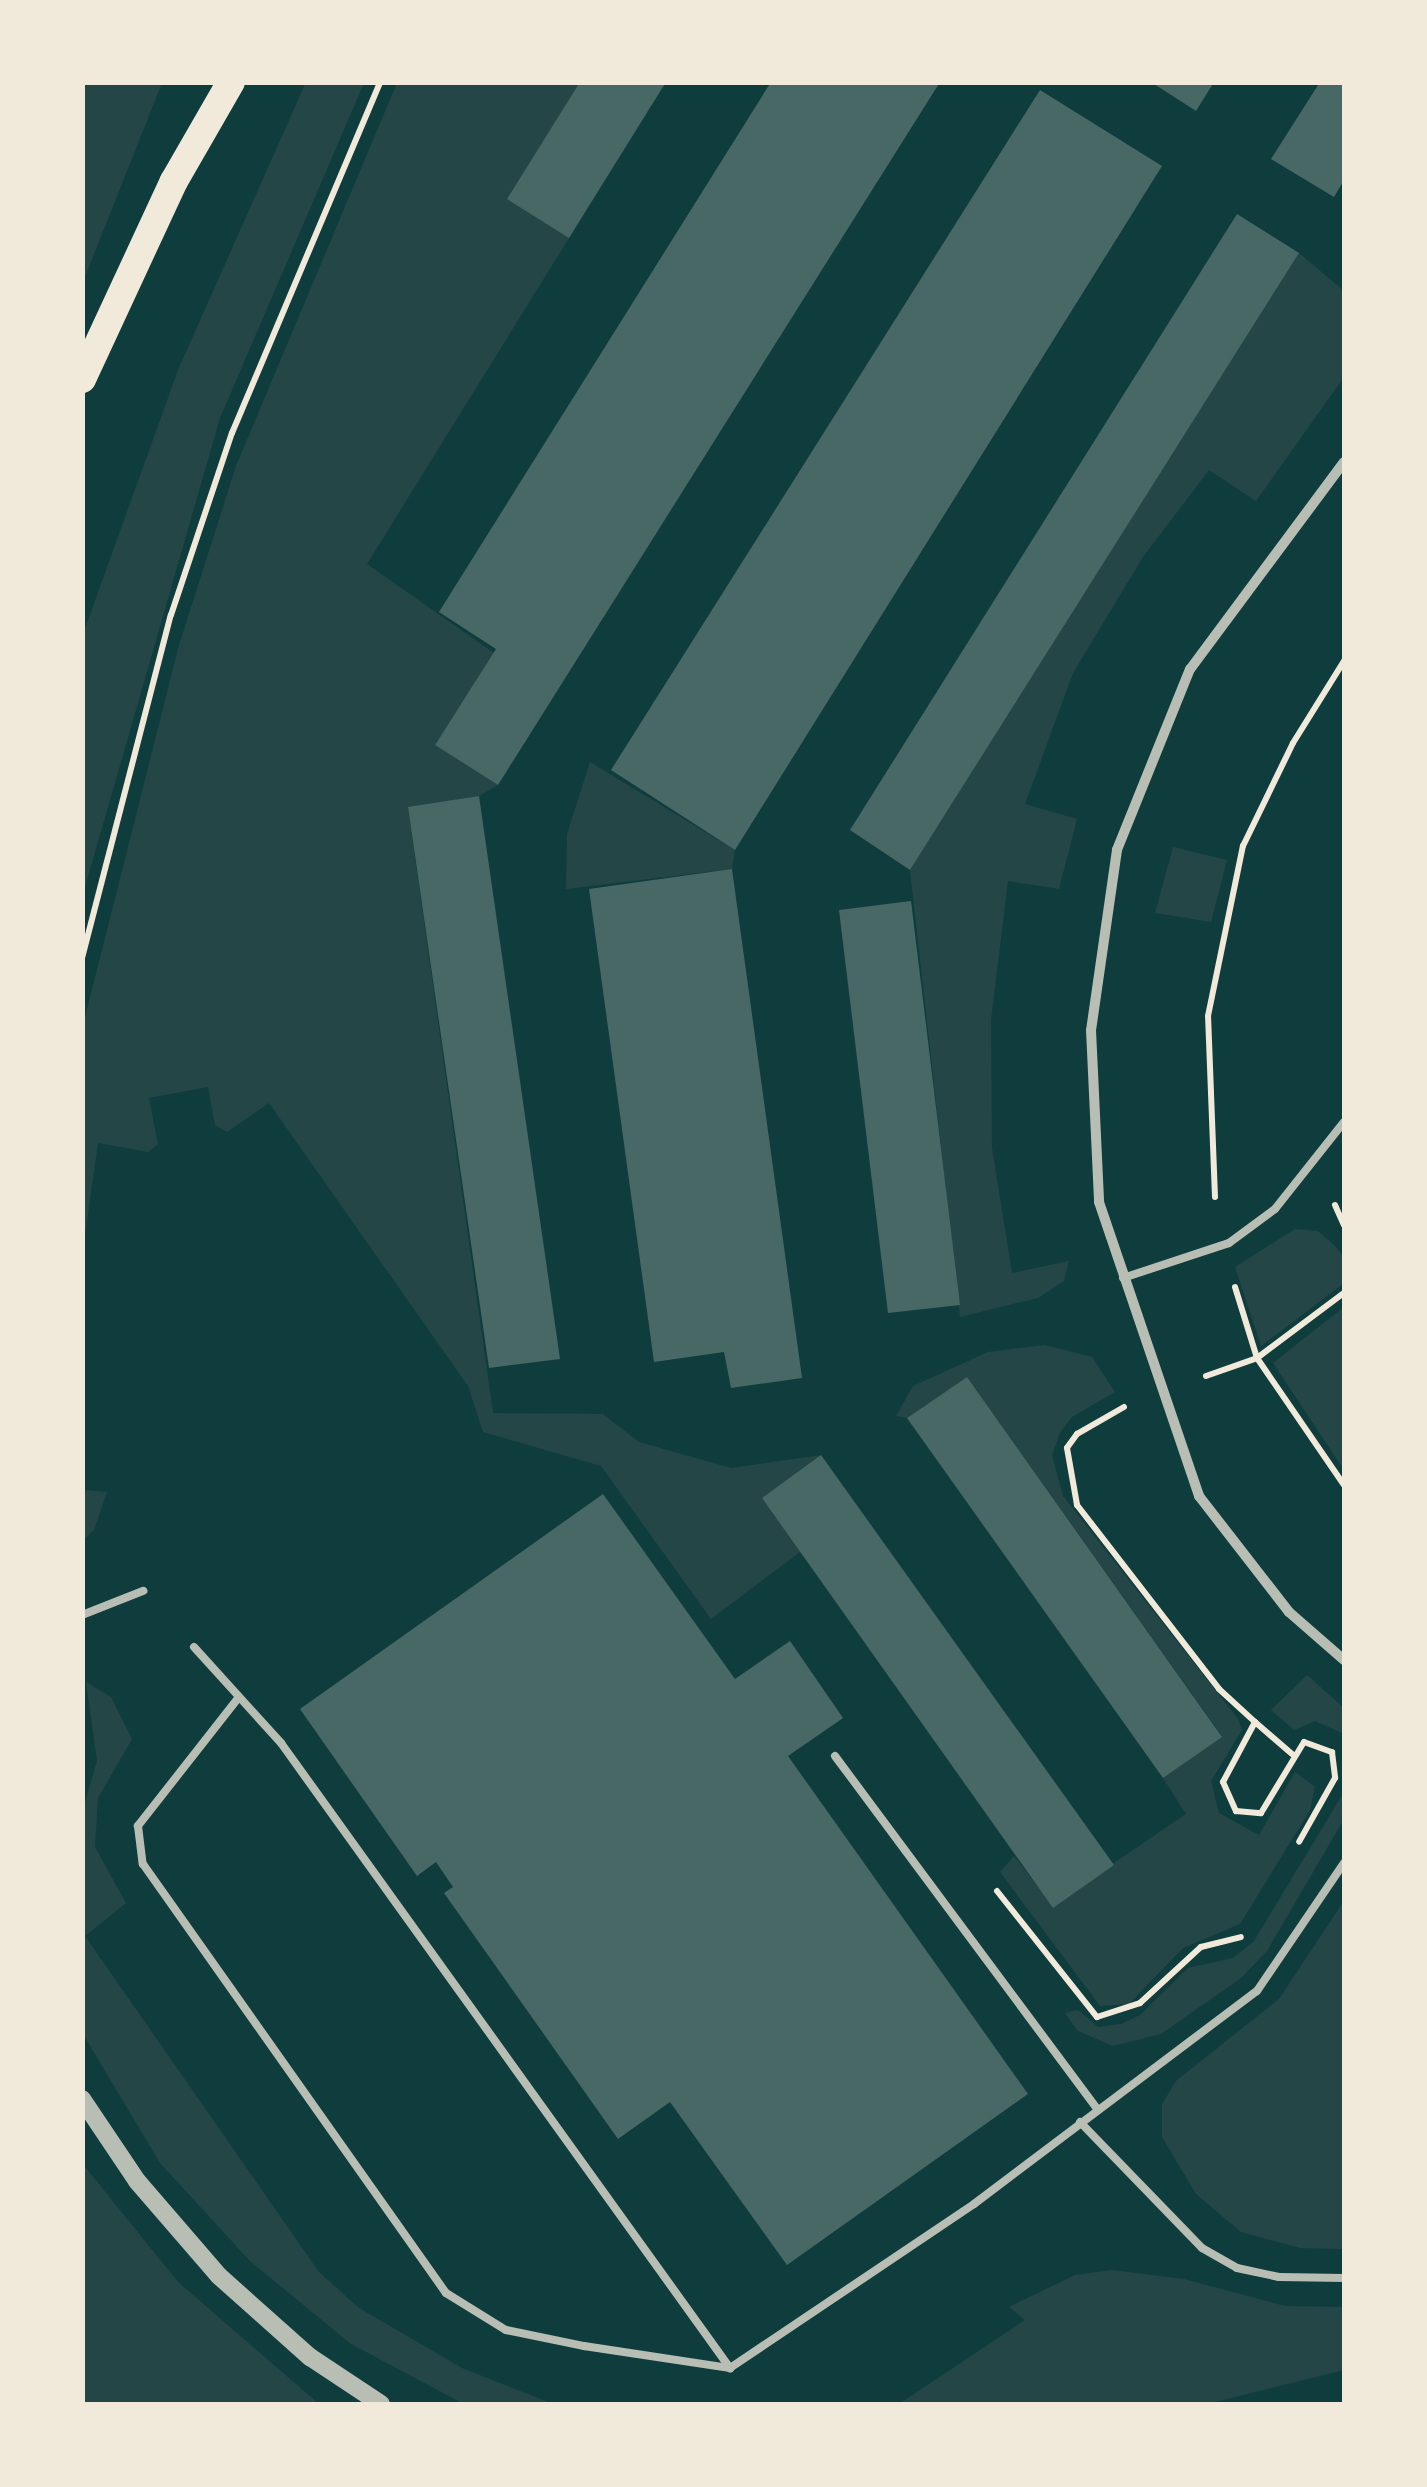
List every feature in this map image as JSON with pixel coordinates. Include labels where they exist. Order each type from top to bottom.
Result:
[{"type":"highway","points":[[82,378],[174,181],[231,82]]},
{"type":"street","points":[[1344,462],[1190,669],[1117,850],[1091,1030],[1099,1202],[1199,1496],[1230,1544],[1288,1612],[1344,1660]]},
{"type":"street","points":[[82,2099],[137,2182],[219,2276],[310,2358],[381,2404]]},
{"type":"lane","points":[[1123,1278],[1222,1246],[1275,1209],[1344,1122]]},
{"type":"lane","points":[[82,1615],[144,1591]]},
{"type":"lane","points":[[194,1648],[281,1743],[730,2368]]},
{"type":"lane","points":[[239,1696],[138,1826],[143,1864],[446,2293],[506,2330],[730,2368],[974,2204],[1257,1991],[1344,1863]]},
{"type":"lane","points":[[835,1756],[1097,2109]]},
{"type":"lane","points":[[1080,2122],[1202,2248],[1225,2262],[1279,2277],[1344,2278]]},
{"type":"path","points":[[82,958],[171,615],[232,434],[380,82]]},
{"type":"path","points":[[1344,661],[1293,743],[1239,863],[1208,1016],[1209,1146],[1222,1246],[1258,1358],[1344,1485]]},
{"type":"path","points":[[1293,1754],[1220,1688],[1077,1504],[1066,1466],[1077,1434],[1161,1392],[1258,1358],[1344,1292]]},
{"type":"path","points":[[1255,1722],[1223,1782],[1236,1811],[1260,1812],[1304,1742],[1321,1743],[1337,1762],[1335,1778],[1296,1848]]},
{"type":"path","points":[[998,1891],[1098,2016],[1140,2003],[1182,1960],[1201,1947],[1242,1937],[1252,1922]]},
{"type":"shaded area","points":[[306,82],[364,83],[220,418],[83,894],[83,634],[178,370]]},
{"type":"shaded area","points":[[82,83],[162,83],[83,282]]},
{"type":"shaded area","points":[[397,83],[580,83],[569,238],[367,564],[494,653],[435,745],[498,785],[479,796],[408,808],[493,1413],[603,1414],[639,1442],[731,1468],[821,1455],[800,1552],[711,1619],[601,1466],[483,1432],[468,1386],[269,1103],[227,1132],[215,1125],[208,1087],[149,1098],[158,1144],[148,1152],[98,1143],[83,1249],[83,1025],[179,645],[236,466]]},
{"type":"shaded area","points":[[1299,253],[1344,291],[1344,377],[1256,501],[1209,470],[1143,557],[1073,673],[1025,804],[1077,819],[1059,889],[1008,881],[991,1020],[992,1148],[1012,1273],[1069,1261],[1064,1281],[1038,1298],[960,1317],[910,870]]},
{"type":"shaded area","points":[[590,762],[735,850],[732,869],[566,889],[567,834]]},
{"type":"shaded area","points":[[1173,847],[1227,860],[1211,922],[1155,913]]},
{"type":"shaded area","points":[[1295,1229],[1318,1231],[1335,1246],[1344,1257],[1344,1283],[1261,1346],[1235,1267]]},
{"type":"shaded area","points":[[1344,1307],[1344,1470],[1273,1363]]},
{"type":"shaded area","points":[[1045,1345],[1092,1357],[1115,1392],[1072,1417],[1060,1433],[1052,1455],[1063,1496],[1238,1719],[1242,1730],[1211,1781],[1219,1813],[1259,1835],[1295,1772],[1315,1787],[1310,1810],[1240,1924],[1183,1948],[1129,2004],[1100,2006],[1000,1872],[1014,1856],[1052,1905],[1186,1814],[1163,1778],[1222,1736],[967,1377],[907,1418],[896,1416],[913,1386],[988,1352]]},
{"type":"shaded area","points":[[83,1490],[107,1492],[94,1530],[83,1540]]},
{"type":"shaded area","points":[[1307,1675],[1344,1708],[1344,1734],[1315,1721],[1294,1730],[1271,1710]]},
{"type":"shaded area","points":[[86,1682],[111,1697],[132,1739],[98,1798],[95,1847],[126,1903],[85,1936],[319,2272],[359,2308],[462,2368],[553,2404],[464,2404],[351,2344],[250,2261],[160,2163],[83,2034],[83,1809],[97,1761]]},
{"type":"shaded area","points":[[1344,1792],[1344,1819],[1267,1951],[1241,1978],[1161,2034],[1113,2046],[1078,2031],[1065,2013],[1078,2010],[1098,2027],[1121,2024],[1140,2015],[1188,1968],[1233,1958],[1254,1941]]},
{"type":"shaded area","points":[[1344,1901],[1344,2249],[1300,2248],[1241,2232],[1196,2194],[1162,2137],[1162,2104],[1176,2081],[1279,1999]]},
{"type":"shaded area","points":[[82,2163],[178,2282],[319,2404],[83,2404]]},
{"type":"shaded area","points":[[1112,2270],[1184,2279],[1285,2306],[1344,2307],[1344,2370],[1207,2404],[899,2404],[1025,2320],[1009,2307],[1075,2275]]},
{"type":"building","points":[[580,82],[666,82],[569,238],[507,199]]},
{"type":"building","points":[[771,82],[940,82],[498,785],[435,745],[496,649],[439,612]]},
{"type":"building","points":[[1151,82],[1214,82],[1196,111]]},
{"type":"building","points":[[1320,82],[1344,82],[1344,180],[1334,197],[1271,159]]},
{"type":"building","points":[[1040,90],[1162,166],[735,850],[611,770]]},
{"type":"building","points":[[1237,214],[1299,253],[910,870],[850,830]]},
{"type":"building","points":[[479,796],[560,1359],[489,1368],[408,807]]},
{"type":"building","points":[[732,869],[802,1378],[731,1388],[724,1352],[654,1362],[589,889]]},
{"type":"building","points":[[911,901],[960,1305],[888,1313],[839,910]]},
{"type":"building","points":[[967,1377],[1222,1737],[1163,1778],[907,1418]]},
{"type":"building","points":[[821,1455],[1114,1865],[1053,1908],[762,1498]]},
{"type":"building","points":[[603,1494],[735,1679],[790,1641],[843,1718],[788,1756],[1028,2094],[787,2265],[670,2102],[618,2139],[444,1893],[453,1887],[436,1862],[417,1876],[300,1709]]}]
